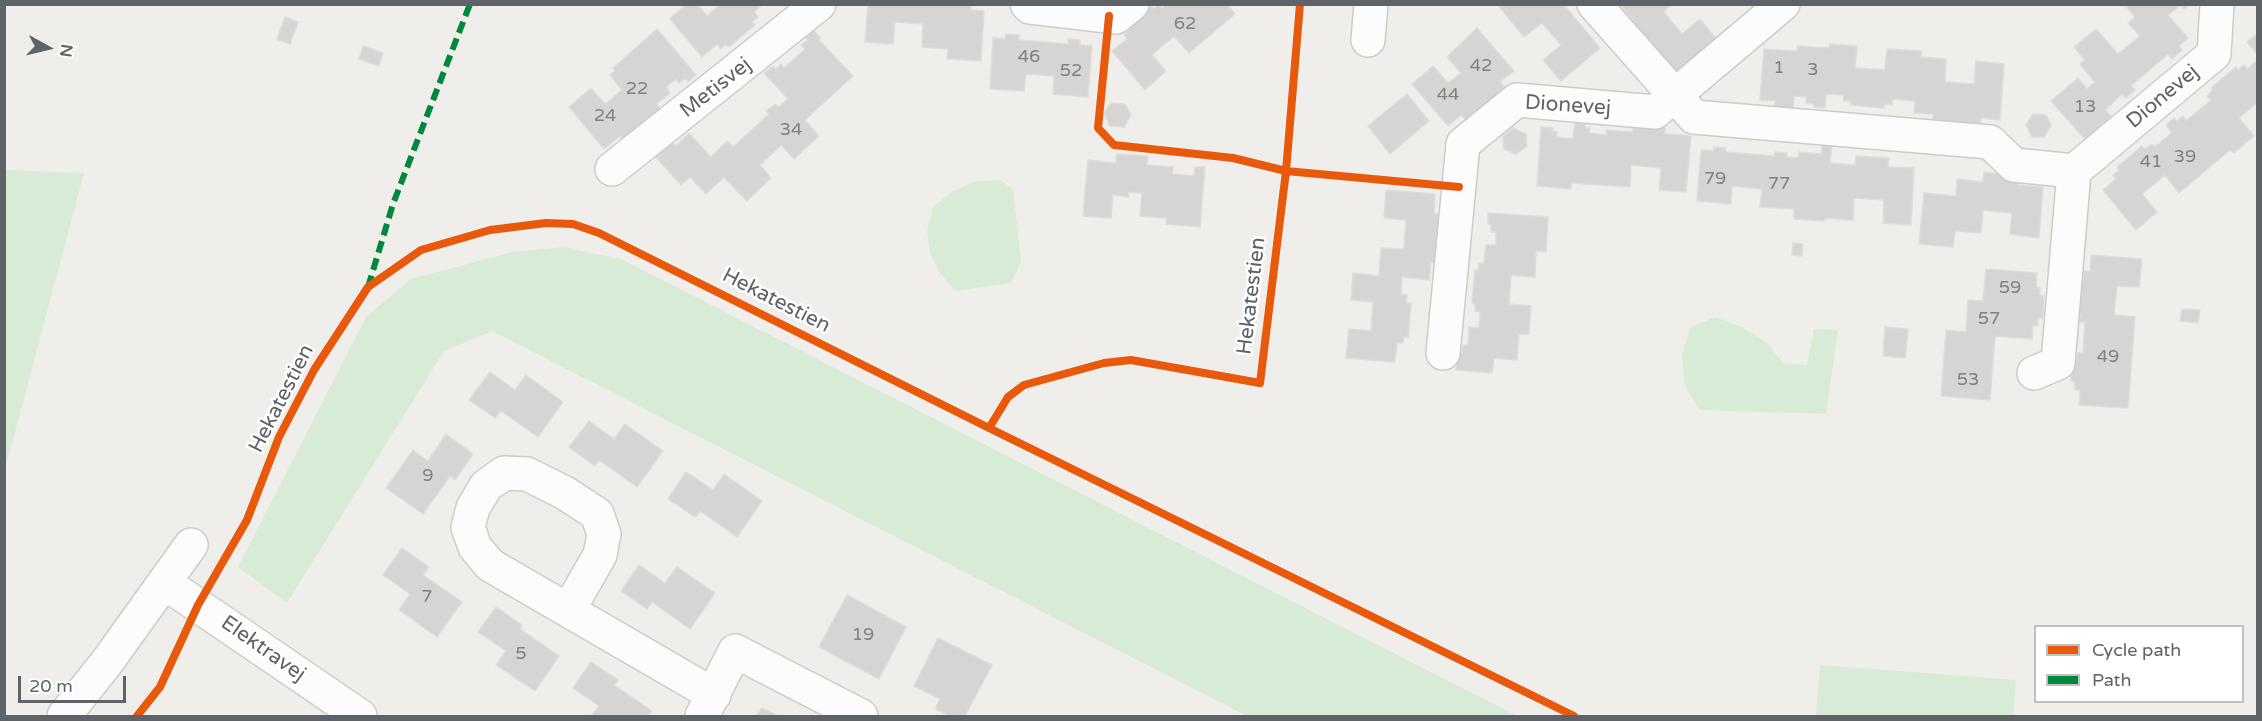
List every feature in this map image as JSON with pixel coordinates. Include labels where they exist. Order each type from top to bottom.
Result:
[{"type":"street","name":"Metisvej","points":[[612,170],[819,4]]},
{"type":"street","points":[[1027,4],[1030,7],[1116,17],[1132,4]]},
{"type":"street","points":[[1368,40],[1371,4]]},
{"type":"street","points":[[1594,4],[1694,117],[1990,142],[2014,165],[2074,171],[2058,363],[2034,373]]},
{"type":"street","name":"Dionevej","points":[[1443,353],[1464,144],[1517,100],[1655,112],[1783,4]]},
{"type":"street","name":"Dionevej","points":[[2074,171],[2214,54],[2217,4]]},
{"type":"street","points":[[64,717],[191,545]]},
{"type":"street","name":"Elektravej","points":[[165,583],[360,717]]},
{"type":"street","points":[[569,609],[708,706],[735,651],[861,717]]},
{"type":"green space","points":[[4,170],[84,173],[5,470]]},
{"type":"green space","points":[[1000,180],[1013,189],[1021,261],[1011,283],[955,291],[940,273],[930,253],[927,231],[933,207],[950,193],[973,182]]},
{"type":"green space","points":[[563,247],[621,259],[1517,716],[1247,716],[492,331],[444,351],[287,603],[238,567],[366,317],[411,279],[513,252]]},
{"type":"green space","points":[[1715,317],[1742,327],[1768,344],[1783,363],[1807,365],[1814,329],[1838,330],[1826,414],[1699,410],[1685,385],[1682,356],[1690,328]]},
{"type":"green space","points":[[1820,665],[2016,680],[2013,716],[1816,716]]},
{"type":"building","points":[[686,4],[697,4],[707,16],[721,4],[763,4],[754,12],[758,17],[752,22],[755,25],[729,47],[726,44],[721,49],[717,44],[702,57],[670,19]]},
{"type":"building","points":[[868,4],[963,4],[971,5],[971,10],[984,11],[981,61],[947,59],[948,49],[922,47],[923,24],[895,22],[893,44],[865,42]]},
{"type":"building","points":[[1159,4],[1162,8],[1167,4],[1227,4],[1235,14],[1189,53],[1174,36],[1152,55],[1166,71],[1145,90],[1112,51],[1127,39],[1124,35],[1129,30],[1126,27],[1151,6],[1154,9]]},
{"type":"building","points":[[1497,4],[1563,4],[1600,48],[1561,81],[1543,60],[1561,45],[1542,23],[1524,37]]},
{"type":"building","points":[[1620,4],[1672,4],[1664,12],[1682,34],[1700,19],[1718,41],[1678,74],[1666,59],[1663,63],[1632,26],[1635,23]]},
{"type":"building","points":[[2124,4],[2189,4],[2184,9],[2181,5],[2168,15],[2188,38],[2179,46],[2182,50],[2172,59],[2168,54],[2131,86],[2135,90],[2126,98],[2122,94],[2105,110],[2111,116],[2099,127],[2103,131],[2091,146],[2051,101],[2078,78],[2087,89],[2095,82],[2080,64],[2085,60],[2074,47],[2096,29],[2118,54],[2140,36],[2128,23],[2135,17]]},
{"type":"building","points":[[285,17],[298,22],[290,44],[277,39]]},
{"type":"building","points":[[1477,28],[1514,71],[1500,82],[1505,87],[1497,93],[1499,96],[1475,117],[1472,114],[1466,120],[1461,115],[1448,126],[1412,84],[1433,66],[1448,83],[1461,73],[1447,57]]},
{"type":"building","points":[[657,29],[696,75],[688,82],[685,78],[679,83],[676,79],[666,87],[670,93],[656,104],[661,109],[631,138],[628,135],[623,140],[620,136],[604,149],[569,107],[591,88],[605,104],[622,90],[610,75],[615,71],[613,68]]},
{"type":"building","points":[[813,30],[821,38],[819,40],[853,76],[805,120],[819,136],[794,159],[781,145],[760,165],[771,178],[747,201],[724,177],[706,194],[690,177],[681,185],[653,154],[671,141],[676,146],[689,133],[711,157],[727,141],[733,147],[769,114],[766,111],[775,104],[778,107],[788,99],[764,73],[773,66],[776,69],[781,64],[784,68],[805,49],[801,45],[808,40],[805,37]]},
{"type":"building","points":[[1006,34],[1019,35],[1019,40],[1068,44],[1068,39],[1080,40],[1080,45],[1092,46],[1088,97],[1053,94],[1054,76],[1026,74],[1024,91],[990,89],[993,38],[1005,39]]},
{"type":"building","points":[[2256,35],[2258,37],[2258,55],[2247,42]]},
{"type":"building","points":[[1830,44],[1857,46],[1855,68],[1885,70],[1887,49],[1921,51],[1921,57],[1946,59],[1945,82],[1974,84],[1976,61],[2004,64],[2000,120],[1981,118],[1980,123],[1973,123],[1972,127],[1939,124],[1940,120],[1933,120],[1933,114],[1914,113],[1915,101],[1893,99],[1892,105],[1884,104],[1884,108],[1850,105],[1851,101],[1843,101],[1844,95],[1826,94],[1825,108],[1814,107],[1814,104],[1806,103],[1806,97],[1794,96],[1793,112],[1782,111],[1782,107],[1774,107],[1775,101],[1760,100],[1764,49],[1797,51],[1797,46],[1829,48]]},
{"type":"building","points":[[363,46],[383,53],[379,66],[359,59]]},
{"type":"building","points":[[2258,60],[2258,102],[2239,118],[2254,136],[2234,153],[2230,150],[2179,193],[2165,175],[2142,194],[2157,212],[2136,230],[2103,190],[2116,179],[2113,175],[2119,170],[2117,167],[2142,146],[2145,149],[2152,144],[2155,147],[2172,133],[2166,125],[2174,118],[2177,121],[2183,116],[2186,121],[2211,100],[2207,96],[2213,90],[2211,88],[2236,67],[2238,70],[2244,65],[2247,69]]},
{"type":"building","points":[[1407,94],[1429,121],[1390,154],[1368,126]]},
{"type":"building","points":[[1111,103],[1125,104],[1131,115],[1124,127],[1110,126],[1104,113]]},
{"type":"building","points":[[2033,114],[2046,115],[2051,125],[2044,137],[2032,137],[2026,125]]},
{"type":"building","points":[[1575,123],[1585,124],[1585,128],[1590,128],[1589,133],[1606,135],[1606,130],[1632,132],[1634,123],[1665,126],[1665,134],[1691,136],[1686,192],[1659,190],[1661,168],[1631,165],[1630,187],[1571,183],[1571,189],[1537,186],[1541,127],[1553,128],[1552,131],[1557,132],[1556,137],[1573,139]]},
{"type":"building","points":[[1513,128],[1526,134],[1527,146],[1516,154],[1504,149],[1503,136]]},
{"type":"building","points":[[1822,145],[1832,146],[1830,163],[1855,165],[1856,156],[1889,158],[1888,167],[1914,168],[1911,225],[1883,223],[1884,200],[1854,198],[1853,220],[1825,218],[1824,221],[1794,219],[1794,209],[1760,207],[1762,189],[1732,186],[1731,204],[1697,201],[1701,150],[1713,151],[1714,147],[1726,148],[1726,152],[1774,156],[1775,152],[1787,153],[1787,157],[1798,158],[1799,152],[1821,154]]},
{"type":"building","points":[[1117,154],[1148,156],[1147,165],[1173,167],[1172,174],[1194,176],[1195,167],[1205,167],[1200,227],[1166,224],[1167,218],[1140,216],[1142,193],[1129,192],[1128,197],[1113,195],[1111,218],[1083,216],[1088,160],[1116,163]]},
{"type":"building","points":[[1984,172],[2017,176],[2017,185],[2043,187],[2039,238],[2010,234],[2012,213],[1983,210],[1981,233],[1955,231],[1953,247],[1919,244],[1924,193],[1956,196],[1957,179],[1983,182]]},
{"type":"building","points":[[1386,190],[1435,194],[1434,214],[1439,214],[1439,220],[1442,221],[1436,263],[1431,262],[1429,280],[1402,277],[1401,294],[1407,295],[1406,303],[1411,303],[1408,338],[1404,337],[1403,343],[1397,343],[1395,362],[1346,358],[1349,329],[1371,331],[1373,302],[1351,300],[1353,273],[1379,276],[1381,248],[1404,249],[1406,220],[1384,218]]},
{"type":"building","points":[[1488,213],[1548,217],[1546,252],[1536,251],[1535,277],[1511,275],[1509,304],[1531,306],[1529,334],[1519,334],[1517,360],[1494,358],[1492,373],[1456,370],[1457,353],[1462,353],[1463,345],[1468,345],[1469,327],[1479,328],[1480,312],[1475,311],[1475,304],[1472,303],[1475,270],[1478,270],[1479,263],[1484,263],[1486,245],[1496,245],[1496,232],[1491,232]]},
{"type":"building","points":[[1793,243],[1803,244],[1802,256],[1792,255]]},
{"type":"building","points":[[2091,255],[2142,259],[2139,287],[2117,286],[2114,315],[2135,317],[2128,408],[2079,405],[2080,390],[2075,390],[2075,382],[2071,381],[2072,360],[2077,360],[2077,353],[2083,353],[2085,322],[2080,322],[2081,314],[2078,313],[2080,280],[2083,281],[2084,271],[2090,272]]},
{"type":"building","points":[[1986,269],[2037,273],[2036,288],[2040,288],[2040,296],[2044,296],[2043,318],[2038,318],[2038,326],[2033,325],[2032,339],[1995,336],[1990,400],[1941,396],[1946,330],[1966,332],[1968,300],[1983,301]]},
{"type":"building","points":[[2182,309],[2200,310],[2198,323],[2180,321]]},
{"type":"building","points":[[1885,327],[1908,329],[1905,358],[1883,356]]},
{"type":"building","points":[[490,372],[515,390],[526,375],[563,402],[538,437],[501,411],[495,418],[469,400]]},
{"type":"building","points":[[589,421],[614,439],[625,424],[663,451],[637,487],[599,460],[595,466],[569,447]]},
{"type":"building","points":[[446,434],[473,454],[455,480],[450,476],[423,514],[386,488],[413,450],[428,461]]},
{"type":"building","points":[[686,472],[713,490],[724,474],[762,501],[737,537],[700,511],[695,517],[668,499]]},
{"type":"building","points":[[402,548],[429,567],[423,575],[462,602],[437,637],[399,610],[410,594],[383,575]]},
{"type":"building","points":[[639,565],[665,583],[677,567],[715,593],[690,629],[652,602],[647,609],[621,591]]},
{"type":"building","points":[[847,595],[906,627],[879,679],[819,647]]},
{"type":"building","points":[[496,607],[522,625],[520,629],[559,656],[535,691],[496,665],[506,651],[478,632]]},
{"type":"building","points":[[938,638],[992,665],[965,716],[950,716],[935,709],[940,699],[914,686]]},
{"type":"building","points":[[591,662],[618,680],[614,685],[652,711],[648,716],[591,716],[599,706],[573,688]]},
{"type":"building","points":[[762,708],[778,716],[757,716]]},
{"type":"marked path","points":[[368,287],[393,204],[470,4]]},
{"type":"cycle path","name":"Hekatestien","points":[[137,716],[160,687],[198,605],[247,520],[279,437],[314,370],[368,287],[421,250],[490,230],[546,223],[573,224],[599,233],[989,428],[1008,397],[1024,385],[1104,363],[1131,360],[1260,383],[1286,171],[1300,4]]},
{"type":"cycle path","points":[[1109,16],[1098,128],[1114,145],[1233,158],[1286,171],[1459,187]]},
{"type":"cycle path","points":[[989,428],[1574,716]]}]
